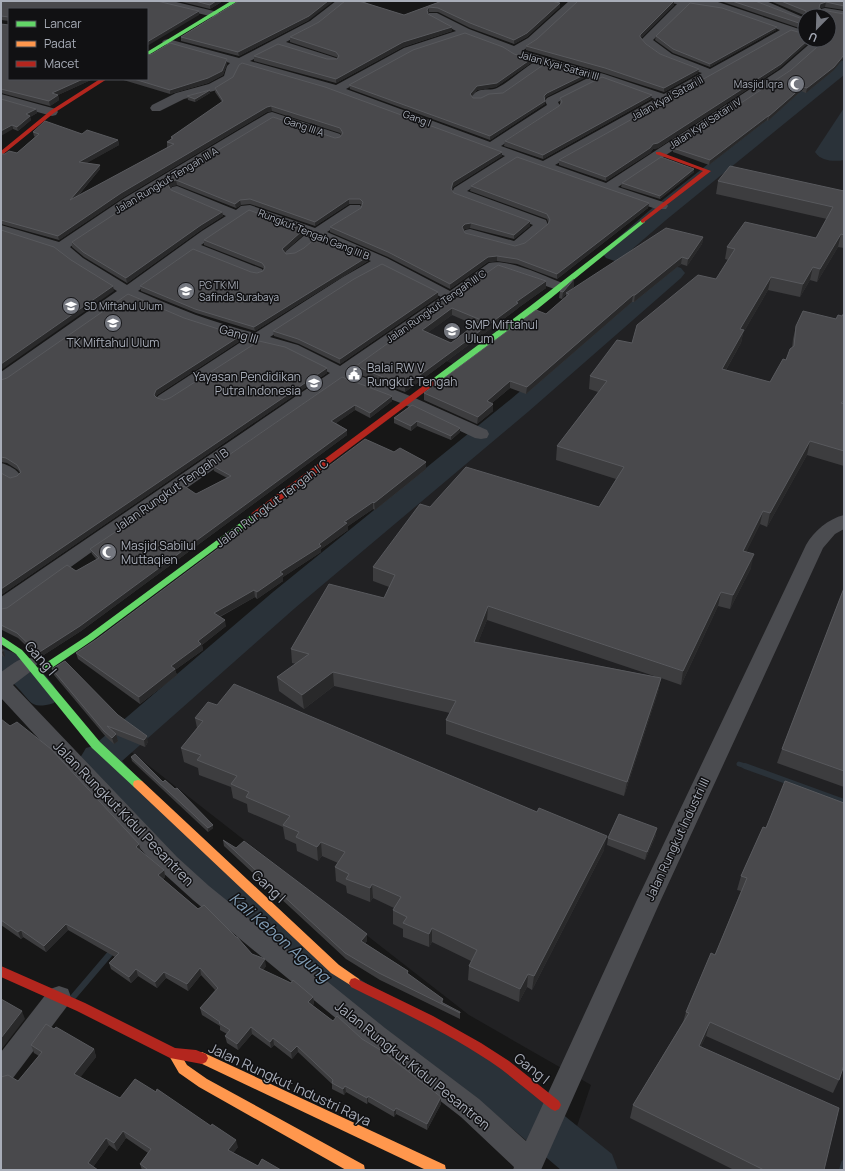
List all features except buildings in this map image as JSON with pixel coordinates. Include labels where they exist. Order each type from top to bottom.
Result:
[{"type":"street","points":[[159,1],[214,14]]},
{"type":"street","points":[[150,50],[168,42],[235,1]]},
{"type":"street","points":[[156,108],[180,96],[213,87],[229,78],[232,68],[314,23],[343,1]]},
{"type":"street","points":[[513,50],[532,40],[575,1]]},
{"type":"street","points":[[674,1],[732,9],[797,32]]},
{"type":"street","points":[[757,1],[797,18]]},
{"type":"street","points":[[686,2],[647,40],[656,49],[672,59],[712,73]]},
{"type":"street","name":"Jalan Kyai Satari III","points":[[433,15],[465,32],[513,50],[515,53],[600,76],[666,99]]},
{"type":"street","name":"Jalan Kyai Satari II","points":[[544,166],[788,30]]},
{"type":"street","points":[[337,89],[408,50],[465,32]]},
{"type":"street","name":"Gang I","points":[[168,42],[337,89],[544,166],[661,206]]},
{"type":"street","points":[[278,43],[332,60]]},
{"type":"street","name":"Jalan Kyai Satari IV","points":[[607,188],[658,153],[681,140],[785,71],[812,48]]},
{"type":"street","points":[[477,97],[486,92],[498,93],[543,61]]},
{"type":"street","points":[[492,146],[554,106],[551,101],[600,76]]},
{"type":"street","points":[[1,154],[52,112],[102,80]]},
{"type":"street","points":[[1,98],[52,112]]},
{"type":"street","name":"Gang III A","points":[[272,116],[336,137]]},
{"type":"street","name":"Jalan Rungkut Tengah III A","points":[[61,247],[128,202],[272,116]]},
{"type":"street","name":"Jalan Rungkut Tengah I C","points":[[16,675],[90,638],[560,287],[661,206],[708,171],[658,153]]},
{"type":"street","points":[[470,233],[514,245],[519,244],[541,225],[541,223],[459,193],[459,191],[516,155]]},
{"type":"street","points":[[177,190],[237,214]]},
{"type":"street","points":[[291,254],[316,233],[355,208]]},
{"type":"street","name":"Rungkut Tengah Gang III B","points":[[1,379],[237,214],[250,209],[316,233],[382,261],[451,297]]},
{"type":"street","name":"Gang III","points":[[1,229],[61,247],[78,261],[127,291],[172,312],[220,329],[297,350],[355,380],[409,401],[481,434]]},
{"type":"street","points":[[191,246],[257,272]]},
{"type":"street","points":[[164,399],[348,280],[382,261]]},
{"type":"street","name":"Jalan Rungkut Tengah III C","points":[[340,373],[494,266],[498,265],[560,287]]},
{"type":"street","name":"Jalan Rungkut Tengah I B","points":[[1,607],[340,373]]},
{"type":"street","name":"Jalan Rungkut Industri III","points":[[529,1164],[680,832],[815,545],[829,530],[844,521]]},
{"type":"street","name":"Gang I","points":[[1,639],[19,652],[16,675],[96,745],[347,978],[380,998],[429,1020],[505,1065],[553,1111]]},
{"type":"street","name":"Jalan Rungkut Kidul Pesantren","points":[[16,675],[170,864],[202,893],[376,1036],[470,1108],[529,1164]]},
{"type":"street","points":[[1,971],[81,1007],[174,1054],[183,1069],[203,1083],[359,1170]]},
{"type":"street","points":[[1,1073],[61,998]]},
{"type":"street","name":"Jalan Rungkut Industri Raya","points":[[174,1054],[196,1056],[218,1065],[440,1170]]},
{"type":"shaded area","points":[[844,74],[844,1170],[562,1170],[591,1085],[469,1015],[121,744],[279,607],[683,274],[620,253]]},
{"type":"shaded area","points":[[844,108],[844,160],[832,161],[824,159],[815,152]]},
{"type":"shaded area","name":"SMP Miftahul Ulum","points":[[450,301],[508,325],[455,365],[394,338]]},
{"type":"waterway","points":[[100,760],[284,600],[520,405],[673,273],[614,253],[658,215],[844,66]]},
{"type":"waterway","name":"Kali Kebon Agung","points":[[1,660],[28,677],[42,694]]},
{"type":"waterway","name":"Kali Kebon Agung","points":[[98,758],[131,795],[227,892],[322,976],[376,1013],[434,1047],[510,1099],[596,1170]]},
{"type":"waterway","points":[[739,764],[745,766]]},
{"type":"waterway","points":[[745,766],[844,802]]},
{"type":"waterway","points":[[183,872],[195,859]]},
{"type":"waterway","points":[[74,996],[114,949]]},
{"type":"waterway","points":[[842,1170],[844,1163]]},
{"type":"traffic: fast","points":[[148,53],[235,1]]},
{"type":"traffic: fast","points":[[434,382],[532,309],[643,221]]},
{"type":"traffic: fast","points":[[36,674],[90,638],[255,515]]},
{"type":"traffic: fast","points":[[1,639],[19,652],[96,745],[138,784]]},
{"type":"traffic: slow","points":[[138,784],[335,969],[355,983]]},
{"type":"traffic: slow","points":[[174,1054],[183,1069],[203,1083],[359,1170]]},
{"type":"traffic: slow","points":[[202,1058],[440,1170]]},
{"type":"traffic: jam","points":[[1,154],[52,112],[102,80]]},
{"type":"traffic: jam","points":[[643,221],[708,171],[658,153]]},
{"type":"traffic: jam","points":[[255,515],[434,382]]},
{"type":"traffic: jam","points":[[1,971],[81,1007],[174,1054],[202,1058]]},
{"type":"traffic: jam","points":[[355,983],[429,1020],[477,1047],[505,1065],[555,1105]]},
{"type":"place","name":"Masjid Iqra","points":[[796,84]]},
{"type":"place","name":"PG TK MI Safinda Surabaya","points":[[186,291]]},
{"type":"place","name":"SD Miftahul Ulum","points":[[71,306]]},
{"type":"place","name":"TK Miftahul Ulum","points":[[113,323]]},
{"type":"place","name":"SMP Miftahul Ulum","points":[[452,331]]},
{"type":"place","name":"Balai RW V Rungkut Tengah","points":[[354,374]]},
{"type":"place","name":"Yayasan Pendidikan Putra Indonesia","points":[[314,383]]},
{"type":"place","name":"Masjid Sabilul Muttaqien","points":[[108,552]]}]
